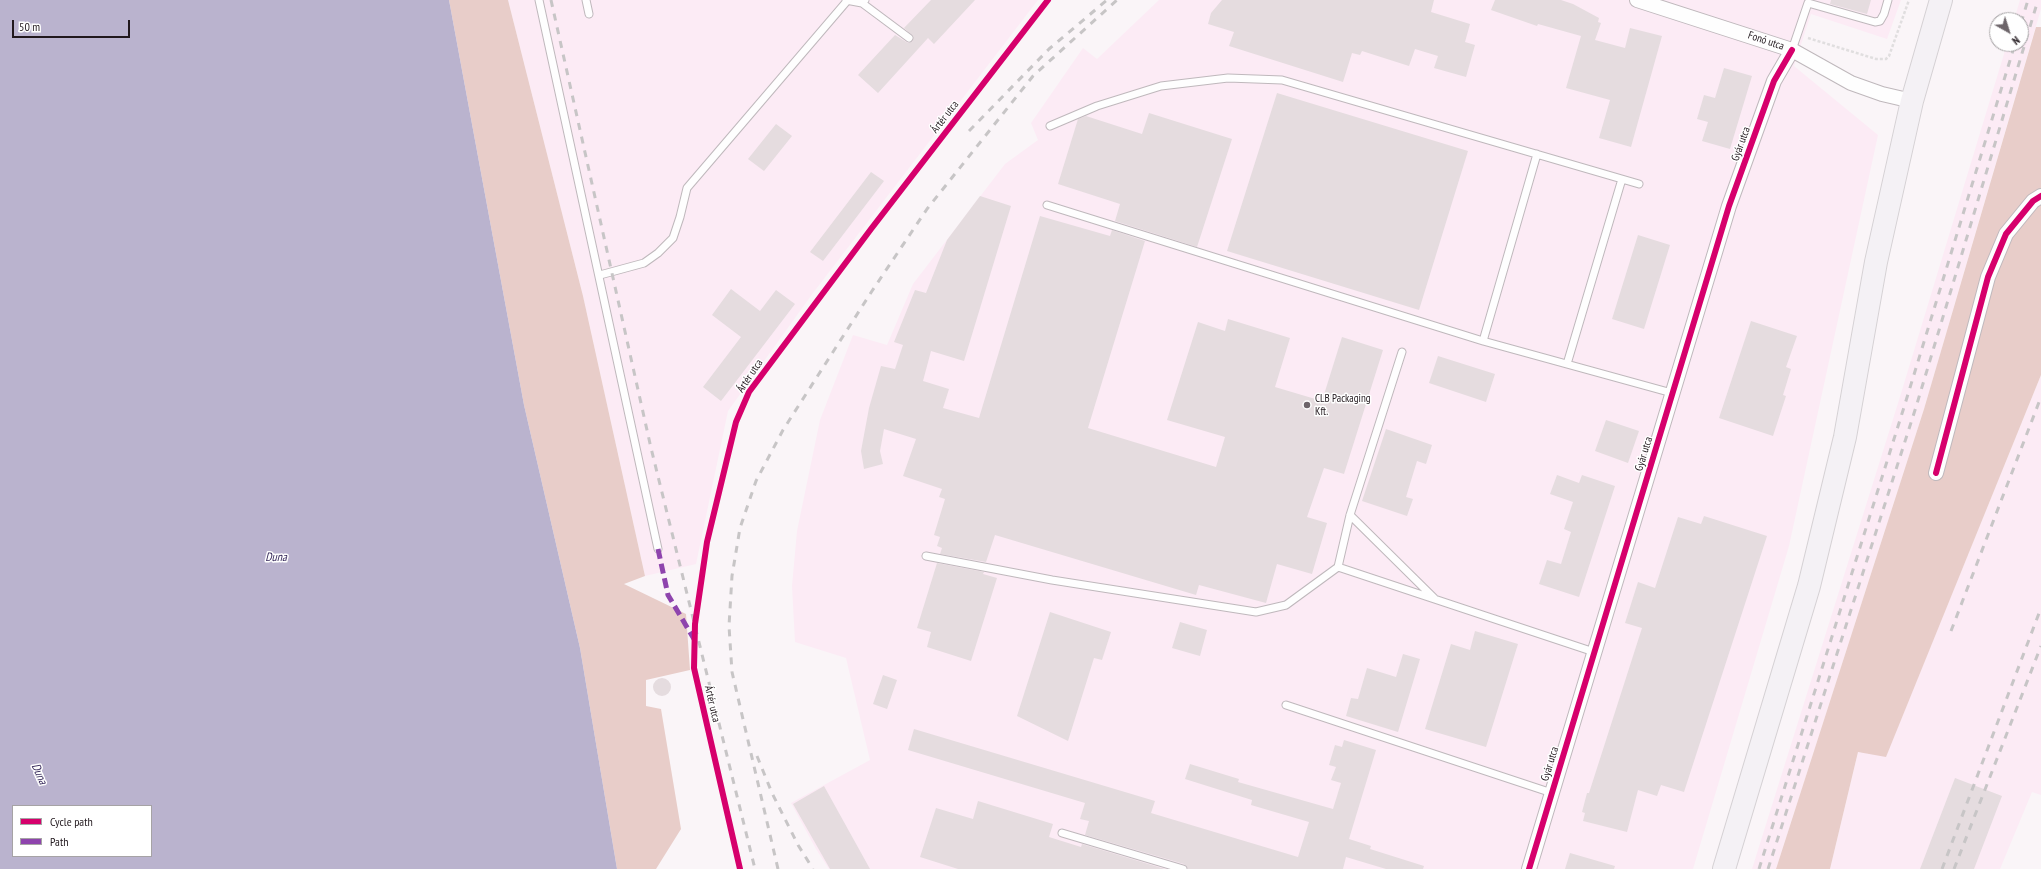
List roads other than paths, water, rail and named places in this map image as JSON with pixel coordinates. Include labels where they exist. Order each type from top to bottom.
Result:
[{"type":"main road","points":[[1724,869],[1809,586],[1845,437],[1876,262],[1912,101],[1941,0]]},
{"type":"street","name":"Fonó utca","points":[[1637,0],[1792,50],[1850,83],[1882,94],[1912,101]]},
{"type":"street","name":"Gyár utca","points":[[1529,869],[1729,206],[1774,81],[1792,50]]},
{"type":"street","points":[[1936,473],[1988,277],[2006,234],[2033,201],[2041,196]]},
{"type":"lane","points":[[539,0],[600,275],[658,548]]},
{"type":"lane","points":[[586,0],[589,14]]},
{"type":"lane","points":[[1792,50],[1808,3],[1876,22],[1880,21],[1884,14],[1888,0]]},
{"type":"lane","points":[[600,275],[644,263],[658,253],[673,238],[687,188],[846,1],[864,2],[909,38]]},
{"type":"lane","points":[[1050,126],[1097,106],[1161,86],[1228,78],[1282,80],[1639,184]]},
{"type":"lane","points":[[1483,341],[1537,154]]},
{"type":"lane","points":[[1567,364],[1622,180]]},
{"type":"lane","points":[[1047,206],[1483,341],[1672,393]]},
{"type":"lane","points":[[926,556],[1052,580],[1256,612],[1286,605],[1338,567],[1350,514],[1402,352]]},
{"type":"lane","points":[[1350,514],[1436,600]]},
{"type":"lane","points":[[1338,567],[1594,652]]},
{"type":"lane","points":[[1286,705],[1552,793]]},
{"type":"lane","points":[[1062,834],[1183,869]]},
{"type":"water","name":"Duna","points":[[0,0],[449,0],[524,405],[580,648],[617,869],[0,869]]},
{"type":"railway","points":[[551,0],[651,448],[755,869]]},
{"type":"railway","points":[[969,131],[1049,49],[1107,0]]},
{"type":"railway","points":[[778,869],[732,672],[729,626],[732,576],[740,528],[756,481],[783,430],[872,291],[927,209],[1033,76],[1117,0]]},
{"type":"railway","points":[[2024,12],[2028,0]]},
{"type":"railway","points":[[1768,869],[1916,407],[2038,0]]},
{"type":"railway","points":[[1759,869],[1905,404],[2013,52]]},
{"type":"railway","points":[[1951,631],[2041,397]]},
{"type":"railway","points":[[1942,869],[2041,608]]},
{"type":"railway","points":[[1954,869],[2041,646]]},
{"type":"railway","points":[[757,756],[772,793],[798,845],[813,869]]},
{"type":"place","name":"CLB Packaging Kft.","points":[[1307,405]]}]
